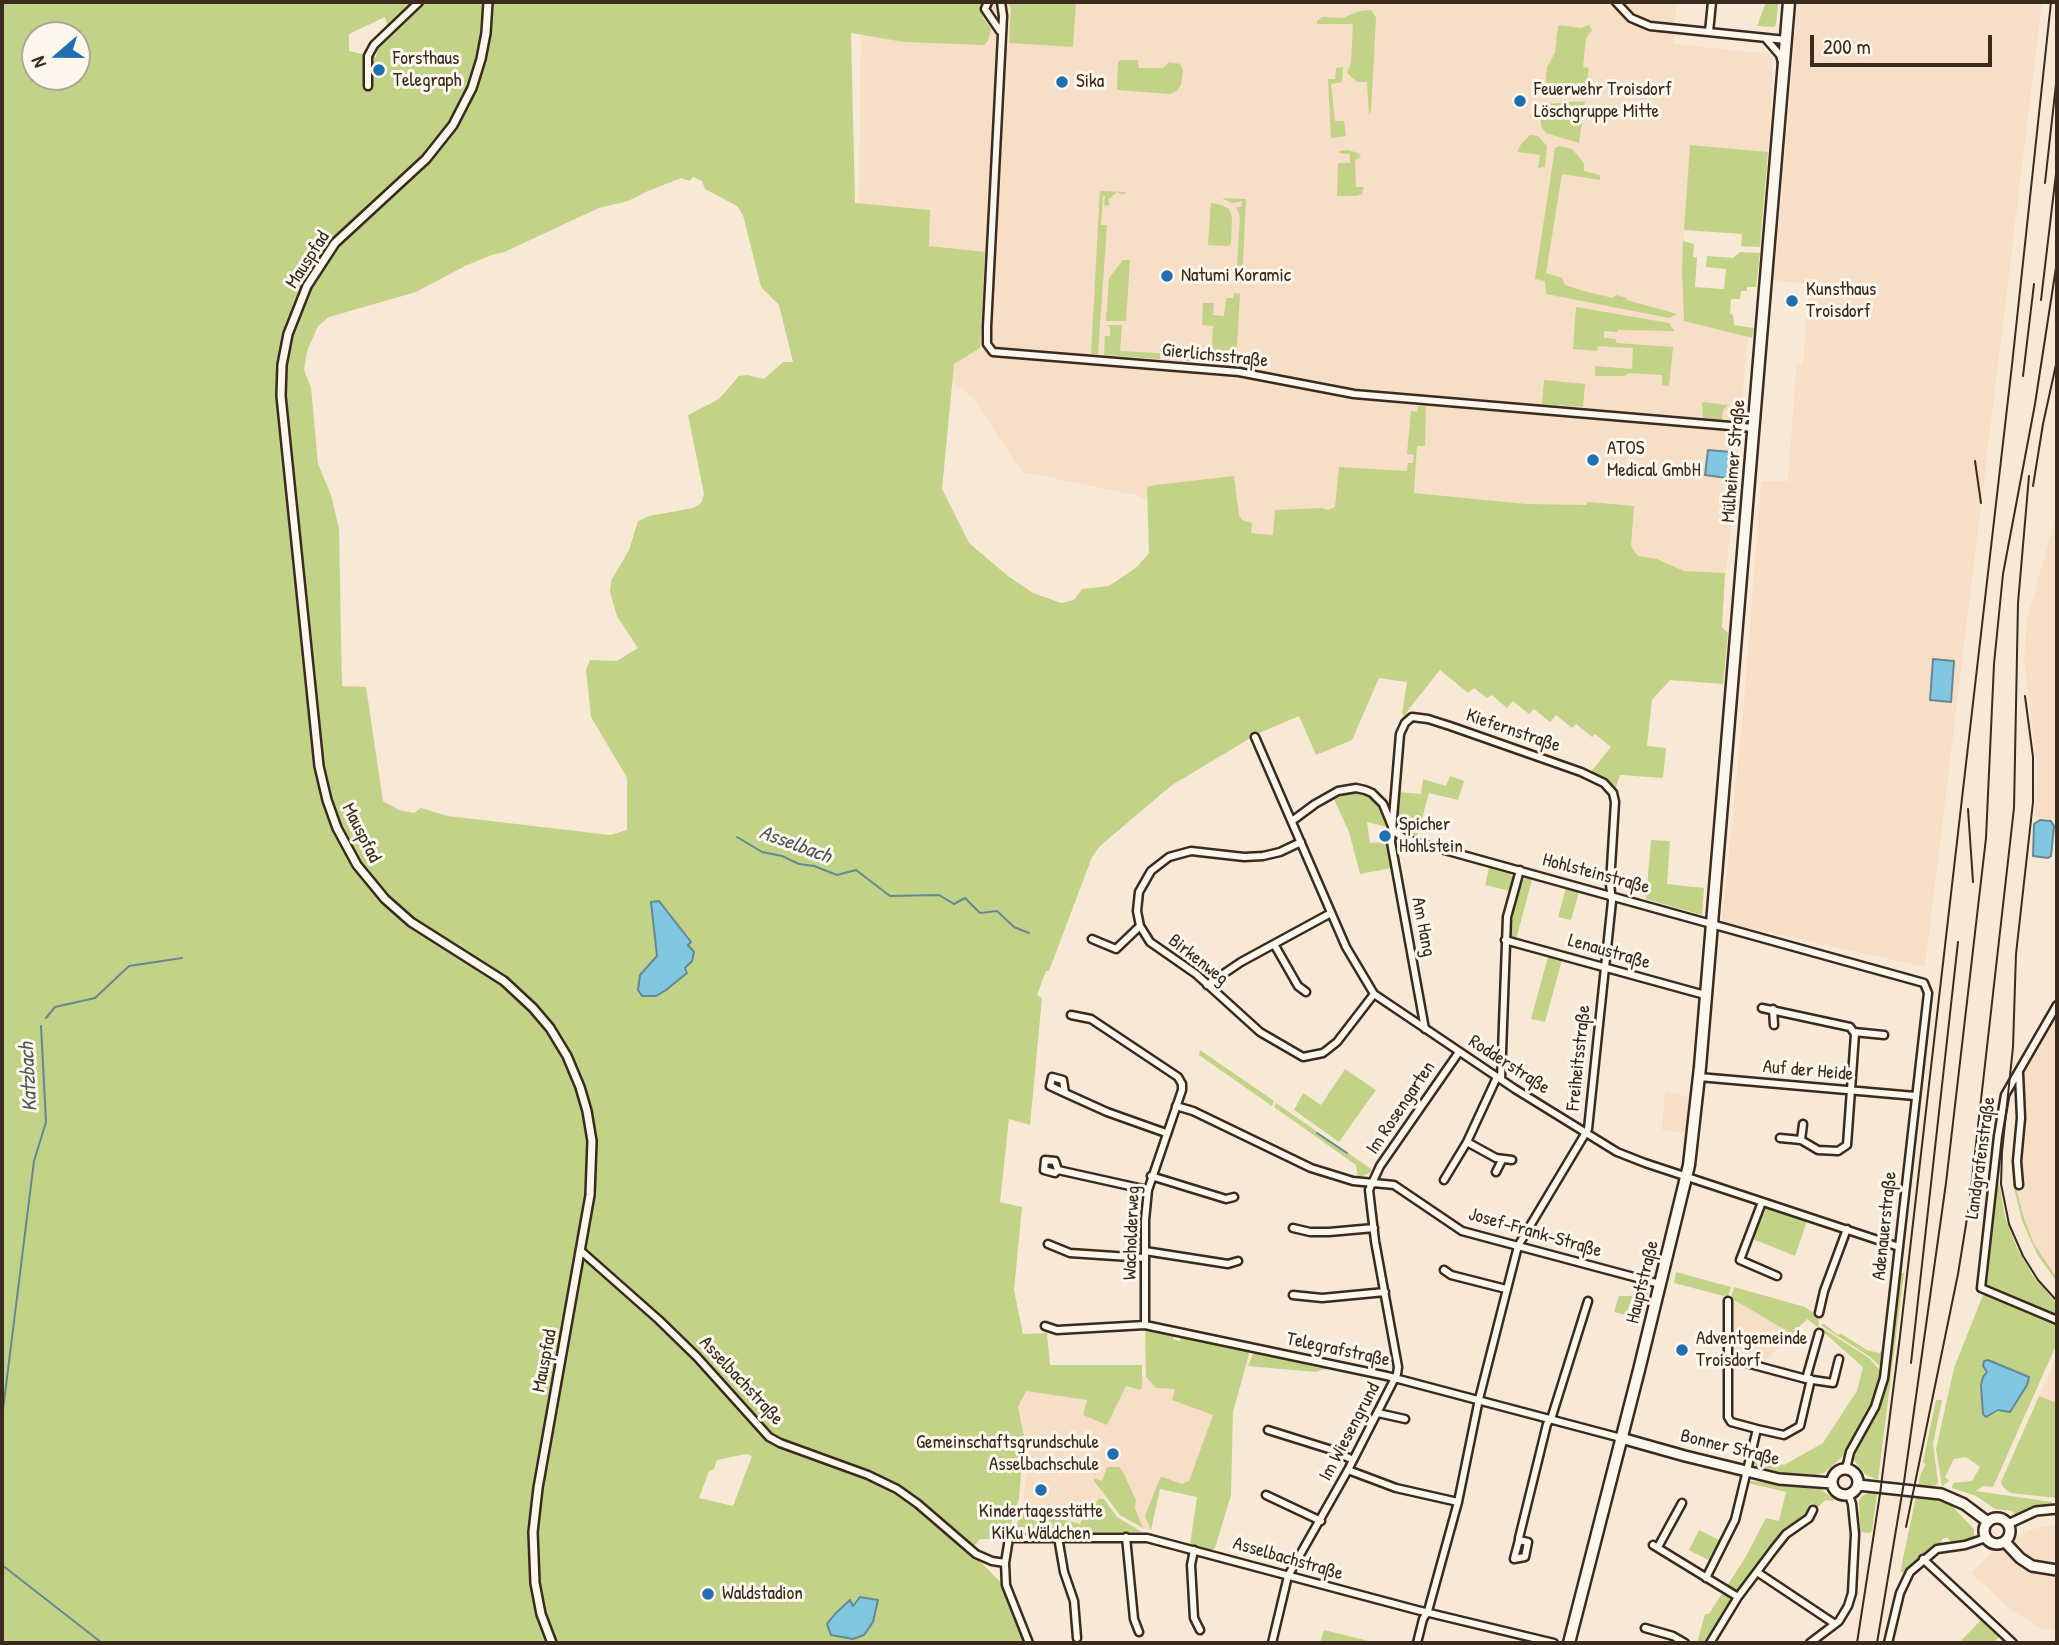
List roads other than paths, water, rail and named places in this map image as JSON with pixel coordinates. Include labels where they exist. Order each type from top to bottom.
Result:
[{"type":"main road","name":"Mülheimer Straße","points":[[1712,923],[1789,2]]},
{"type":"main road","name":"Hauptstraße","points":[[1569,1643],[1686,1177],[1699,1077],[1712,923]]},
{"type":"main road","name":"Bonner Straße","points":[[1621,1438],[1779,1479],[1832,1483]]},
{"type":"main road","points":[[1846,1469],[1854,1473],[1857,1485],[1849,1494],[1844,1495],[1836,1491],[1832,1483],[1835,1474],[1846,1469]]},
{"type":"main road","points":[[1857,1485],[1941,1494],[1964,1504],[1987,1522]]},
{"type":"main road","points":[[1998,1518],[2008,1524],[2010,1531],[2004,1542],[1997,1544],[1986,1538],[1984,1530],[1987,1522],[1998,1518]]},
{"type":"main road","points":[[2004,1542],[2032,1566],[2057,1570]]},
{"type":"street","points":[[368,86],[368,56],[374,45],[419,2]]},
{"type":"street","name":"Mauspfad","points":[[488,2],[481,59],[472,88],[453,125],[426,159],[335,243],[307,286],[288,334],[281,379],[282,420],[319,766],[331,813],[348,851],[378,892],[411,922],[483,966],[513,988],[542,1018],[561,1046],[584,1097],[592,1141],[592,1178],[538,1488],[533,1532],[535,1583],[541,1614],[552,1643]]},
{"type":"street","name":"Gierlichsstraße","points":[[988,2],[985,9],[1001,32]]},
{"type":"street","name":"Gierlichsstraße","points":[[1000,2],[1003,8],[987,327],[987,344],[993,352],[1239,372],[1354,394],[1754,428]]},
{"type":"street","points":[[1616,2],[1631,18],[1644,24],[1786,40]]},
{"type":"street","points":[[1709,33],[1712,2]]},
{"type":"street","points":[[1766,38],[1780,55],[1783,66]]},
{"type":"street","name":"Kiefernstraße","points":[[1394,831],[1393,811],[1400,734],[1409,719],[1428,719],[1549,759],[1608,787],[1615,798],[1609,884],[1611,894]]},
{"type":"street","name":"Rodderstraße","points":[[1255,737],[1346,947],[1374,994],[1585,1134],[1630,1158],[1899,1247]]},
{"type":"street","points":[[1292,821],[1331,794],[1356,788],[1372,793],[1379,799],[1387,811],[1394,831]]},
{"type":"street","name":"Hohlsteinstraße","points":[[1394,831],[1405,839],[1922,981]]},
{"type":"street","name":"Am Hang","points":[[1394,831],[1391,842],[1424,1029]]},
{"type":"street","points":[[1092,939],[1116,949],[1140,926],[1137,911],[1139,892],[1151,871],[1169,858],[1191,851],[1244,858],[1263,856],[1280,852],[1301,842]]},
{"type":"street","points":[[1444,1180],[1503,1074],[1505,940],[1507,917],[1520,870]]},
{"type":"street","name":"Freiheitsstraße","points":[[1417,1643],[1458,1502],[1479,1399],[1518,1246],[1588,1129],[1611,894]]},
{"type":"street","points":[[1208,985],[1224,972],[1331,914]]},
{"type":"street","name":"Birkenweg","points":[[1140,926],[1150,942],[1190,969],[1260,1032],[1303,1057],[1322,1053],[1337,1042],[1374,994]]},
{"type":"street","name":"Lenaustraße","points":[[1505,940],[1704,995]]},
{"type":"street","points":[[1274,944],[1298,986],[1306,992]]},
{"type":"street","name":"Adenauerstraße","points":[[1846,1469],[1850,1452],[1872,1415],[1880,1393],[1928,993],[1922,981]]},
{"type":"street","name":"Landgrafenstraße","points":[[2057,1006],[2005,1094],[1981,1288],[2057,1320]]},
{"type":"street","points":[[1762,1008],[1850,1027],[1854,1032],[1848,1140],[1842,1149],[1818,1150],[1801,1140],[1780,1138]]},
{"type":"street","points":[[1773,1009],[1774,1026]]},
{"type":"street","points":[[1071,1015],[1091,1019],[1178,1077],[1182,1086],[1177,1106]]},
{"type":"street","points":[[1854,1032],[1884,1035]]},
{"type":"street","name":"Im Rosengarten","points":[[1371,1183],[1459,1052]]},
{"type":"street","points":[[2019,1071],[2019,1185]]},
{"type":"street","name":"Auf der Heide","points":[[1699,1077],[1915,1096]]},
{"type":"street","points":[[1065,1093],[1107,1112],[1166,1133]]},
{"type":"street","name":"Wacholderweg","points":[[1145,1325],[1148,1190],[1177,1106]]},
{"type":"street","name":"Josef-Frank-Straße","points":[[1177,1106],[1193,1111],[1311,1168],[1341,1178],[1394,1185],[1462,1230],[1660,1284]]},
{"type":"street","points":[[1801,1140],[1802,1124]]},
{"type":"street","points":[[1467,1142],[1502,1160],[1512,1160]]},
{"type":"street","points":[[1496,1172],[1502,1160]]},
{"type":"street","points":[[1058,1170],[1148,1190]]},
{"type":"street","points":[[1151,1176],[1226,1199],[1234,1197]]},
{"type":"street","name":"Im Wiesengrund","points":[[1272,1643],[1288,1576],[1348,1471],[1398,1367],[1368,1195],[1371,1183]]},
{"type":"street","points":[[1762,1202],[1740,1260],[1777,1276]]},
{"type":"street","points":[[1293,1228],[1320,1232],[1374,1228]]},
{"type":"street","points":[[1819,1313],[1824,1291],[1847,1229]]},
{"type":"street","points":[[1048,1244],[1070,1253],[1145,1254],[1228,1264],[1238,1261]]},
{"type":"street","name":"Asselbachstraße","points":[[581,1251],[697,1357],[769,1437],[897,1489],[976,1554],[992,1562],[1005,1563],[1009,1538],[1147,1538],[1555,1643]]},
{"type":"street","points":[[1444,1270],[1451,1275],[1506,1289]]},
{"type":"street","points":[[1293,1295],[1332,1298],[1385,1292]]},
{"type":"street","points":[[1518,1540],[1550,1420],[1588,1301]]},
{"type":"street","points":[[1728,1301],[1728,1419],[1784,1435],[1800,1426],[1819,1334]]},
{"type":"street","name":"Telegrafstraße","points":[[1045,1326],[1057,1330],[1145,1325],[1395,1378],[1621,1438]]},
{"type":"street","points":[[1728,1358],[1833,1383],[1839,1359]]},
{"type":"street","points":[[1378,1413],[1405,1419]]},
{"type":"street","points":[[1706,1577],[1735,1520],[1757,1429]]},
{"type":"street","points":[[1268,1430],[1332,1450],[1353,1460]]},
{"type":"street","points":[[1348,1471],[1396,1488],[1458,1502]]},
{"type":"street","points":[[1812,1643],[1835,1624],[1848,1606],[1854,1575],[1855,1534],[1854,1513],[1849,1494]]},
{"type":"street","points":[[1266,1496],[1321,1521]]},
{"type":"street","points":[[1682,1503],[1656,1546],[1738,1597]]},
{"type":"street","points":[[2008,1524],[2036,1511],[2057,1509]]},
{"type":"street","points":[[1710,1643],[1738,1597],[1786,1534],[1809,1518],[1813,1510]]},
{"type":"street","points":[[1058,1537],[1064,1572],[1074,1601],[1077,1638]]},
{"type":"street","points":[[1126,1537],[1134,1619],[1139,1632]]},
{"type":"street","points":[[1888,1643],[1905,1580],[1923,1559],[1937,1549],[1965,1545],[1986,1538]]},
{"type":"street","points":[[1194,1550],[1191,1564],[1194,1618],[1200,1630]]},
{"type":"street","points":[[1923,1559],[2013,1643]]},
{"type":"street","points":[[1005,1563],[1007,1591],[1029,1643]]},
{"type":"street","points":[[1757,1572],[1835,1624]]},
{"type":"street","points":[[1645,1628],[1673,1636],[1685,1643]]},
{"type":"water","points":[[1708,450],[1731,452],[1727,478],[1705,475]]},
{"type":"water","points":[[1933,659],[1954,661],[1951,702],[1930,700]]},
{"type":"water","points":[[2040,820],[2051,821],[2054,826],[2051,856],[2048,858],[2033,856],[2034,824]]},
{"type":"water","points":[[659,901],[691,942],[688,945],[694,952],[692,961],[685,968],[687,973],[656,996],[642,996],[638,990],[640,975],[657,956],[651,902]]},
{"type":"water","points":[[1988,1360],[2029,1377],[2010,1412],[1998,1410],[1986,1417],[1983,1414],[1981,1385],[1987,1372],[1983,1366],[1984,1361]]},
{"type":"water","points":[[860,1597],[878,1600],[873,1622],[864,1635],[853,1639],[831,1635],[827,1624],[850,1600],[853,1606]]},
{"type":"waterway","name":"Asselbach","points":[[737,837],[762,852],[837,875],[856,870],[890,896],[939,895],[954,904],[965,898],[980,913],[997,911],[1014,927],[1029,933]]},
{"type":"waterway","name":"Katzbach","points":[[46,1018],[55,1007],[95,998],[129,966],[182,958]]},
{"type":"waterway","name":"Katzbach","points":[[2,1418],[34,1161],[46,1122],[41,1026]]},
{"type":"waterway","name":"Asselbach","points":[[1317,1133],[1347,1153]]},
{"type":"waterway","name":"Katzbach","points":[[2,1565],[102,1643]]},
{"type":"railway","points":[[1857,1643],[1880,1494],[1900,1336],[2051,2]]},
{"type":"railway","points":[[2045,183],[2057,75]]},
{"type":"railway","points":[[2041,300],[2057,165]]},
{"type":"railway","points":[[1877,1643],[1904,1482],[1946,1183],[1986,838],[1994,664],[2003,574],[2035,404],[2057,261]]},
{"type":"railway","points":[[2023,376],[2034,284]]},
{"type":"railway","points":[[2033,486],[2057,360]]},
{"type":"railway","points":[[1975,461],[1981,503]]},
{"type":"railway","points":[[1906,1527],[1958,1274],[1969,1206],[2014,808],[2018,603],[2029,476]]},
{"type":"railway","points":[[2025,696],[2033,757],[2033,802],[2016,954],[2013,1047],[2001,1184],[2009,1224],[2023,1256],[2038,1280],[2057,1301]]},
{"type":"railway","points":[[1968,809],[1973,882]]},
{"type":"railway","points":[[1911,1363],[1958,942]]},
{"type":"place","name":"Forsthaus Telegraph","points":[[379,70]]},
{"type":"place","name":"Sika","points":[[1062,82]]},
{"type":"place","name":"Feuerwehr Troisdorf Löschgruppe Mitte","points":[[1520,101]]},
{"type":"place","name":"Natumi Koramic","points":[[1167,276]]},
{"type":"place","name":"Kunsthaus Troisdorf","points":[[1792,301]]},
{"type":"place","name":"ATOS Medical GmbH","points":[[1593,460]]},
{"type":"place","name":"Spicher Hohlstein","points":[[1385,836]]},
{"type":"place","name":"Adventgemeinde Troisdorf","points":[[1682,1350]]},
{"type":"place","name":"Gemeinschaftsgrundschule Asselbachschule","points":[[1113,1454]]},
{"type":"place","name":"Kindertagesstätte KiKu Wäldchen","points":[[1041,1490]]},
{"type":"place","name":"Waldstadion","points":[[708,1594]]}]
